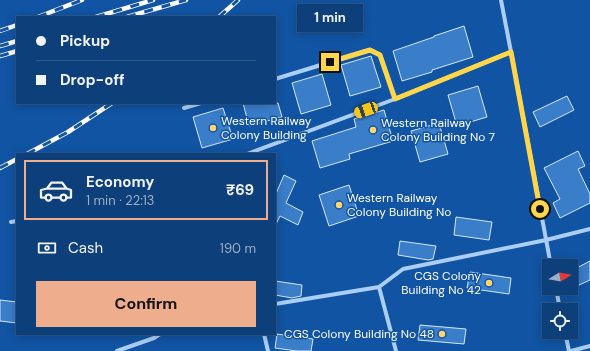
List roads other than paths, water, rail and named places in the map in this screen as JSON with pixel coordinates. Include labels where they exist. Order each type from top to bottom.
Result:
[{"type":"street","points":[[501,0],[550,259]]},
{"type":"street","points":[[276,79],[370,50],[380,55],[395,99]]},
{"type":"street","points":[[250,153],[395,99],[511,52]]},
{"type":"street","points":[[184,108],[198,104]]},
{"type":"street","points":[[11,222],[16,221]]},
{"type":"street","points":[[276,304],[379,287],[403,269],[546,240],[590,229]]},
{"type":"street","points":[[379,287],[396,351]]},
{"type":"street","points":[[117,351],[158,335]]},
{"type":"street","points":[[264,335],[268,351]]},
{"type":"street","points":[[567,339],[570,351],[590,346]]},
{"type":"railway","points":[[41,16],[82,0]]},
{"type":"railway","points":[[99,16],[153,0]]},
{"type":"railway","points":[[130,16],[186,0]]},
{"type":"railway","points":[[220,16],[238,0]]},
{"type":"railway","points":[[0,31],[16,25]]},
{"type":"railway","points":[[0,46],[16,41]]},
{"type":"railway","points":[[0,56],[16,51]]},
{"type":"railway","points":[[29,153],[68,132],[110,104]]},
{"type":"railway","points":[[0,168],[16,160]]},
{"type":"place","name":"Western Railway Colony Building","points":[[213,128]]},
{"type":"place","name":"Western Railway Colony Building No 7","points":[[373,130]]},
{"type":"place","name":"Western Railway Colony Building No","points":[[339,205]]},
{"type":"place","name":"CGS Colony Building No 42","points":[[489,283]]},
{"type":"place","name":"CGS Colony Building No 48","points":[[442,334]]}]
